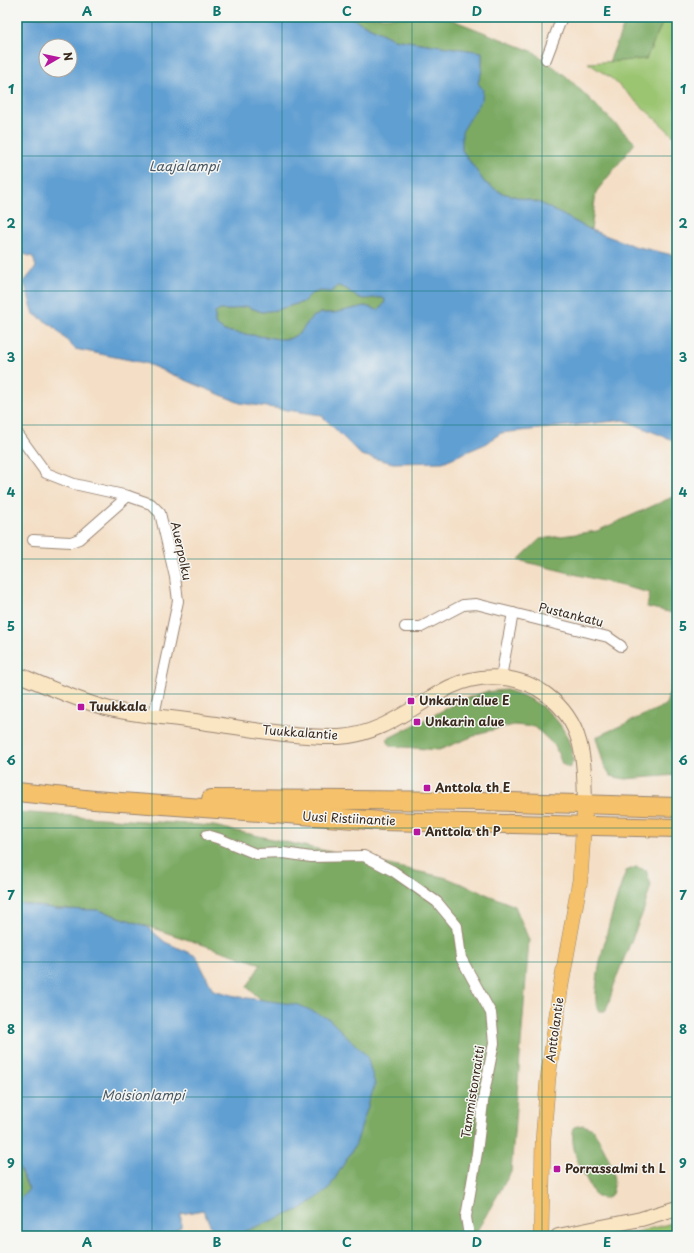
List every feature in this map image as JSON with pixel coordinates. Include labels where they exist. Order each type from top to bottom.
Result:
[{"type":"highway","name":"Uusi Ristiinantie","points":[[17,792],[94,800],[382,821],[677,828]]},
{"type":"highway","name":"Uusi Ristiinantie","points":[[94,800],[340,799],[480,801],[677,807]]},
{"type":"main road","name":"Anttolantie","points":[[541,1236],[543,1140],[548,1078],[561,985],[580,880],[585,805]]},
{"type":"street","points":[[546,59],[562,17]]},
{"type":"street","name":"Auerpolku","points":[[17,433],[46,473],[74,484],[128,496],[151,504],[160,513],[175,577],[178,601],[154,715]]},
{"type":"street","points":[[33,540],[71,542],[79,539],[128,496]]},
{"type":"street","name":"Pustankatu","points":[[405,627],[421,627],[463,605],[476,604],[608,637],[622,646]]},
{"type":"street","points":[[501,677],[513,614]]},
{"type":"street","name":"Tuukkalantie","points":[[17,674],[107,708],[295,735],[340,737],[358,734],[380,727],[459,684],[484,678],[501,677],[536,686],[557,702],[566,713],[579,738],[582,752],[585,805]]},
{"type":"street","name":"Tammistonraitti","points":[[207,835],[256,854],[284,853],[311,857],[364,856],[393,871],[437,902],[456,926],[461,958],[491,1013],[494,1042],[484,1094],[478,1153],[466,1217],[469,1236]]},
{"type":"street","points":[[558,1236],[642,1219],[677,1208]]},
{"type":"green space","points":[[349,17],[445,17],[534,52],[567,77],[635,143],[596,192],[591,230],[540,203],[502,193],[485,183],[462,150],[461,132],[482,98],[477,83],[482,71],[482,52],[393,39]]},
{"type":"green space","points":[[627,17],[665,17],[646,59],[609,62]]},
{"type":"green space","points":[[665,17],[677,19],[677,139],[611,78],[588,63],[646,59]]},
{"type":"green space","points":[[338,286],[360,298],[385,299],[384,304],[378,310],[365,306],[334,313],[321,313],[311,318],[300,333],[289,339],[279,339],[224,331],[215,324],[215,313],[220,310],[230,310],[246,306],[262,312],[276,310],[303,302],[311,294],[320,291],[331,292]]},
{"type":"green space","points":[[677,495],[677,614],[647,607],[650,593],[518,560],[540,539],[597,531]]},
{"type":"green space","points":[[677,665],[677,775],[625,779],[611,776],[604,765],[596,737],[666,705]]},
{"type":"green space","points":[[506,690],[531,700],[552,715],[560,725],[571,748],[573,762],[569,768],[562,764],[555,746],[535,727],[514,725],[484,732],[439,750],[390,746],[387,739],[465,699],[485,692]]},
{"type":"green space","points":[[17,812],[214,826],[447,878],[515,906],[529,940],[511,1172],[474,1236],[211,1236],[328,1190],[267,1005],[247,987],[261,964],[98,910],[57,909],[17,903]]},
{"type":"green space","points":[[636,867],[646,870],[651,885],[643,912],[617,976],[606,1011],[598,1011],[596,999],[597,983],[604,942],[626,871]]},
{"type":"green space","points":[[583,1125],[593,1129],[606,1152],[612,1169],[614,1185],[612,1194],[605,1199],[595,1196],[575,1154],[573,1145],[574,1127]]},
{"type":"green space","points":[[17,1164],[29,1190],[17,1203]]},
{"type":"green space","points":[[677,1222],[677,1236],[638,1236],[632,1233]]},
{"type":"water","name":"Laajalampi","points":[[17,17],[349,17],[393,39],[482,52],[482,71],[478,83],[483,90],[482,99],[462,132],[462,150],[485,183],[502,193],[540,203],[591,230],[634,246],[677,256],[677,442],[624,420],[501,433],[483,445],[443,462],[393,463],[361,455],[321,415],[240,403],[145,363],[75,349],[53,326],[34,314],[24,282],[36,267],[33,257],[17,252]],"holes":[[[338,286],[360,298],[385,299],[384,304],[378,310],[365,306],[334,313],[321,313],[311,318],[300,333],[289,339],[279,339],[224,331],[215,324],[215,313],[220,310],[230,310],[246,306],[262,312],[276,310],[303,302],[311,294],[320,291],[331,292]]]},
{"type":"water","name":"Moisionlampi","points":[[17,903],[57,909],[98,910],[146,926],[165,942],[196,956],[213,990],[240,997],[299,1005],[329,1019],[367,1056],[375,1084],[356,1144],[328,1190],[301,1209],[233,1236],[212,1229],[203,1210],[181,1214],[181,1227],[165,1236],[17,1236],[17,1203],[29,1189],[17,1164]]},
{"type":"place","name":"Unkarin alue E","points":[[411,701]]},
{"type":"place","name":"Tuukkala","points":[[81,707]]},
{"type":"place","name":"Unkarin alue","points":[[417,722]]},
{"type":"place","name":"Anttola th E","points":[[427,788]]},
{"type":"place","name":"Anttola th P","points":[[417,832]]},
{"type":"place","name":"Porrassalmi th L","points":[[557,1169]]}]
